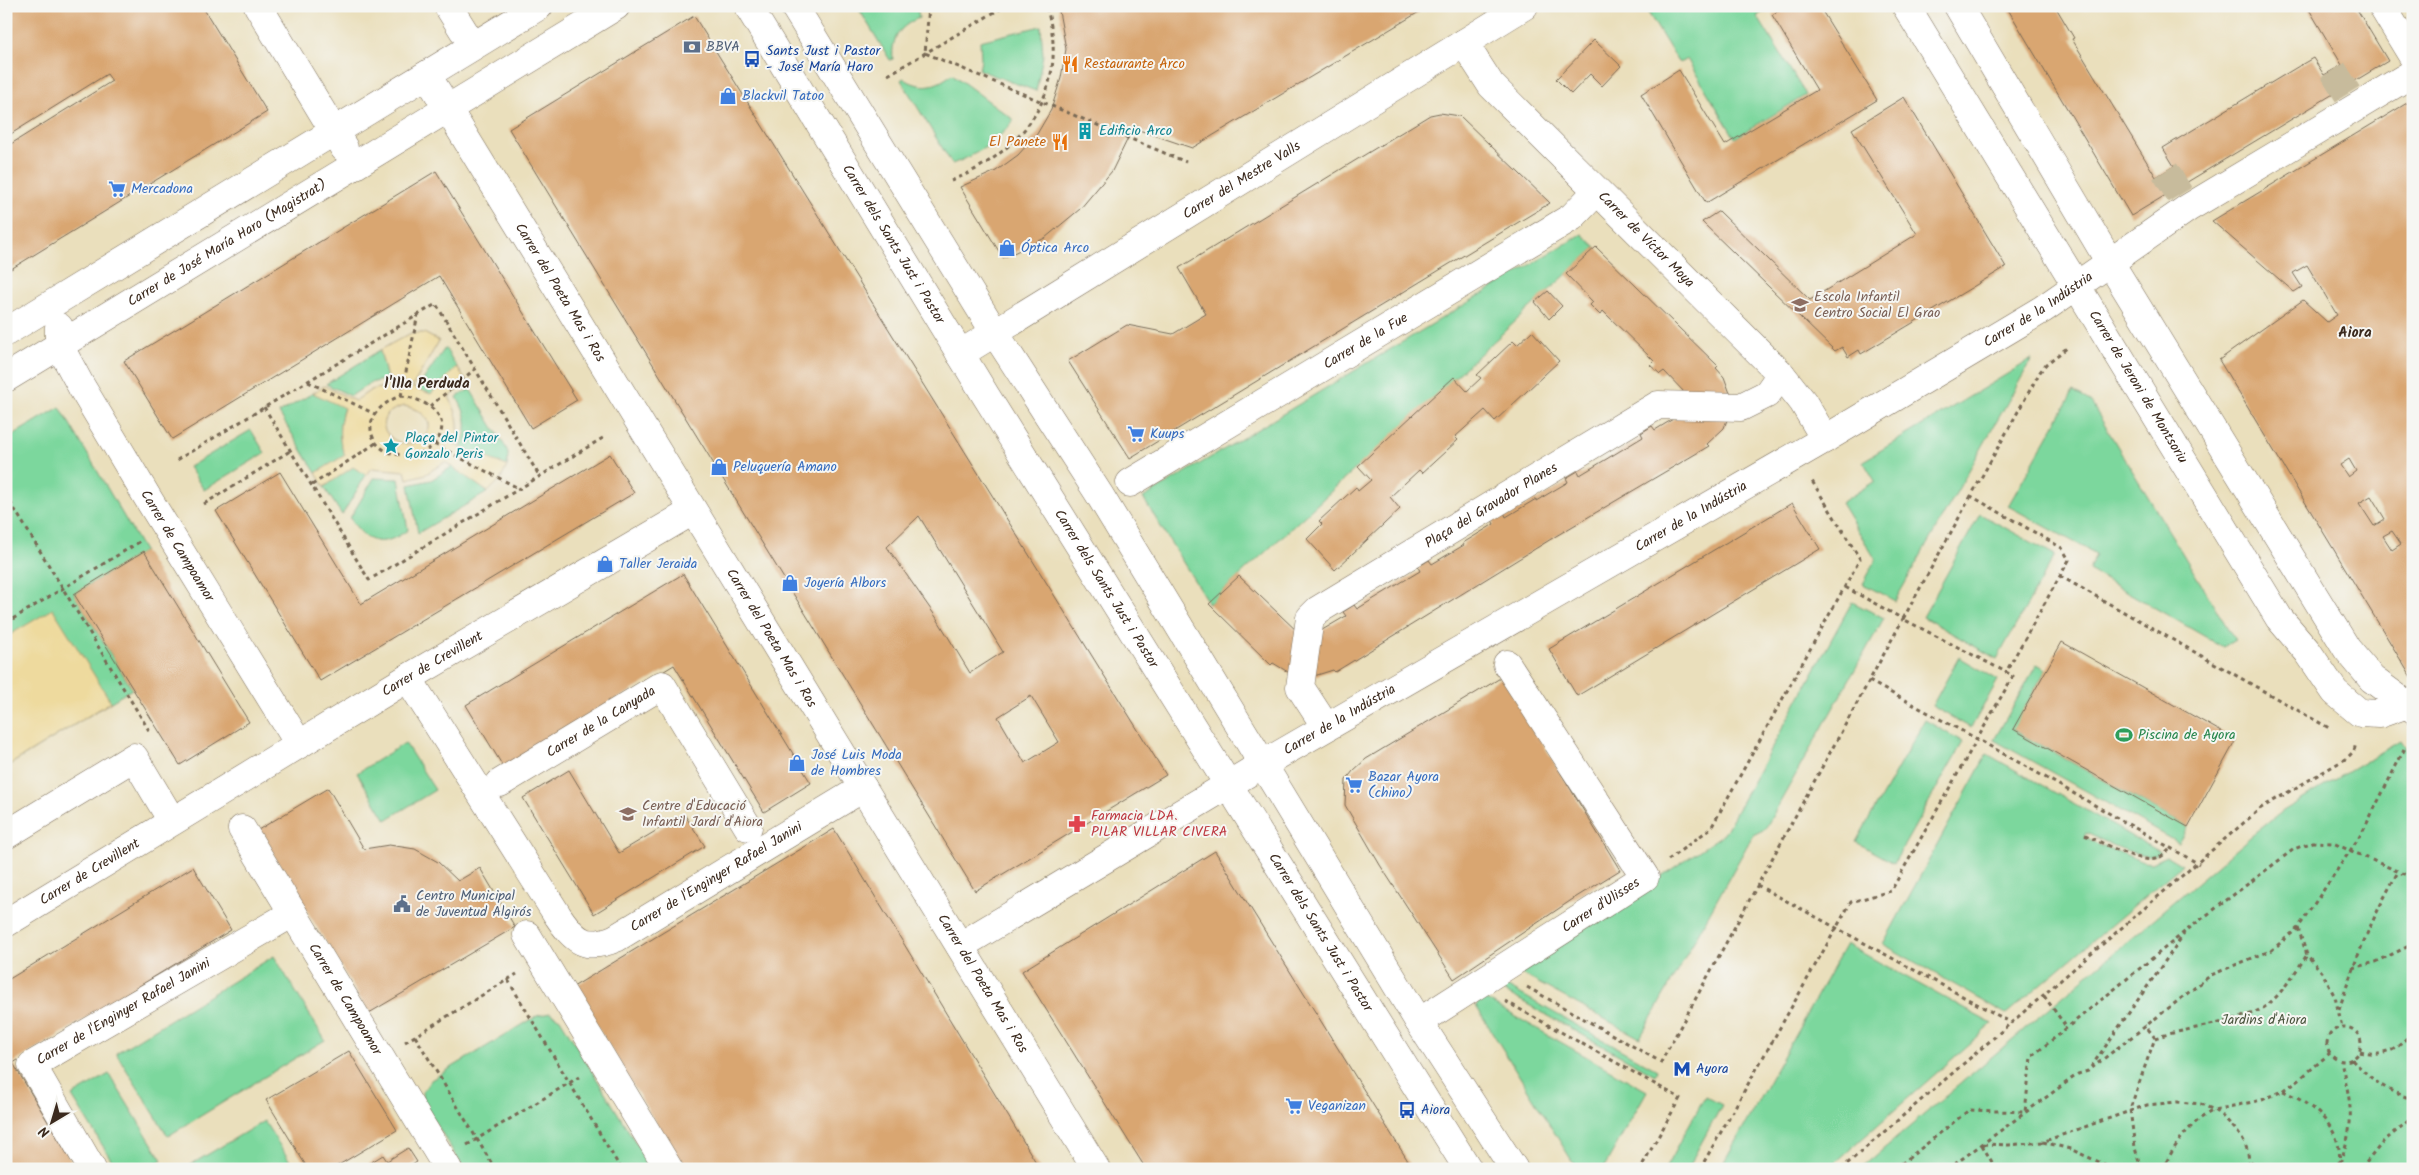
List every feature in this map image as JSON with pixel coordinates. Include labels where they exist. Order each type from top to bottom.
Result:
[{"type":"street","points":[[258,6],[354,165]]},
{"type":"street","points":[[448,6],[473,46]]},
{"type":"street","points":[[6,332],[75,292],[539,6]]},
{"type":"street","name":"Carrer de José María Haro (Magistrat)","points":[[6,378],[616,6]]},
{"type":"street","name":"Carrer dels Sants Just i Pastor","points":[[748,6],[960,354],[1468,1169]]},
{"type":"street","points":[[794,6],[995,333],[1099,494],[1419,1022],[1514,1169]]},
{"type":"street","name":"Carrer del Mestre Valls","points":[[960,354],[1524,6]]},
{"type":"street","name":"Carrer de Jeroni de Montsoriu","points":[[1906,6],[2279,618],[2308,652],[2335,692],[2360,713],[2379,714],[2411,706]]},
{"type":"street","name":"Carrer de Jeroni de Montsoriu","points":[[1958,6],[2109,261],[2347,649],[2372,679],[2411,706]]},
{"type":"street","points":[[2382,6],[2413,57]]},
{"type":"street","name":"Carrer de Víctor Moya","points":[[1464,44],[1491,85],[1596,192],[1781,374],[1803,402],[1825,439]]},
{"type":"street","name":"Carrer de la Indústria","points":[[960,946],[1262,764],[1825,439],[2043,309],[2109,261],[2188,208],[2413,73]]},
{"type":"street","points":[[427,75],[448,108]]},
{"type":"street","name":"Carrer del Poeta Mas i Ros","points":[[448,108],[1096,1169]]},
{"type":"street","name":"Carrer de la Fue","points":[[1130,483],[1572,216],[1596,192]]},
{"type":"street","points":[[59,345],[59,323],[75,292]]},
{"type":"street","name":"Carrer de Campoamor","points":[[59,345],[149,500],[299,744]]},
{"type":"street","name":"Plaça del Gravador Planes","points":[[1326,727],[1300,687],[1310,618],[1318,610],[1658,405],[1740,407],[1767,394],[1781,374]]},
{"type":"street","name":"Carrer de Crevillent","points":[[6,923],[408,678],[693,511]]},
{"type":"street","name":"Carrer d'Ulisses","points":[[1419,1022],[1645,877],[1508,664]]},
{"type":"street","name":"Carrer de l'Enginyer Rafael Janini","points":[[408,678],[568,932],[582,942],[600,945],[616,938],[863,788]]},
{"type":"street","name":"Carrer de la Canyada","points":[[500,783],[662,685],[748,827]]},
{"type":"street","points":[[6,835],[134,757],[172,821]]},
{"type":"street","name":"Carrer de Campoamor","points":[[242,829],[448,1169]]},
{"type":"street","name":"Carrer de l'Enginyer Rafael Janini","points":[[92,1169],[32,1065],[293,913]]},
{"type":"street","points":[[527,934],[669,1169]]},
{"type":"path","points":[[925,53],[928,6]]},
{"type":"path","points":[[888,75],[1005,6]]},
{"type":"path","points":[[951,181],[972,172],[1017,140],[1042,102],[1048,90],[1054,63],[1054,33],[1046,6]]},
{"type":"path","points":[[925,53],[1186,162]]},
{"type":"path","points":[[177,460],[436,304],[540,476]]},
{"type":"path","points":[[401,396],[418,314]]},
{"type":"path","points":[[1487,978],[1661,1062],[2040,372],[2046,364],[2067,348]]},
{"type":"path","points":[[430,406],[475,369]]},
{"type":"path","points":[[307,382],[375,414]]},
{"type":"path","points":[[401,396],[414,398],[430,406],[436,411],[441,421],[441,432],[428,451],[416,455],[398,454],[386,451],[376,443],[371,430],[375,414],[388,400],[401,396]]},
{"type":"path","points":[[264,407],[369,580],[606,436]]},
{"type":"path","points":[[312,485],[376,443]]},
{"type":"path","points":[[434,444],[520,489]]},
{"type":"path","points":[[204,504],[290,451]]},
{"type":"path","points":[[1645,877],[1711,828],[1860,560],[1812,482]]},
{"type":"path","points":[[6,495],[153,736]]},
{"type":"path","points":[[1971,496],[2062,548],[2069,560],[2006,672]]},
{"type":"path","points":[[6,623],[146,538]]},
{"type":"path","points":[[2060,576],[2332,730]]},
{"type":"path","points":[[1700,1169],[1851,902],[1891,891],[1979,740],[2013,676],[1845,588]]},
{"type":"path","points":[[1869,681],[1979,740],[2199,864]]},
{"type":"path","points":[[1841,1169],[2199,864],[2261,808],[2347,758],[2357,744],[2349,739]]},
{"type":"path","points":[[1948,1169],[2078,1074],[2088,1071],[2145,1024],[2211,975],[2272,950],[2298,928],[2351,852],[2376,808],[2405,748]]},
{"type":"path","points":[[2085,835],[2141,858],[2153,859],[2162,856],[2171,848]]},
{"type":"path","points":[[2025,1112],[2031,1057],[2187,930],[2294,849],[2313,842],[2333,843],[2413,878]]},
{"type":"path","points":[[2339,1010],[2364,936],[2398,872]]},
{"type":"path","points":[[1757,885],[2012,1023]]},
{"type":"path","points":[[2298,928],[2306,955],[2322,972],[2339,1010],[2342,1027]]},
{"type":"path","points":[[2088,1071],[2187,930]]},
{"type":"path","points":[[2352,968],[2376,962],[2413,944]]},
{"type":"path","points":[[2155,1038],[2175,1031],[2251,1014],[2266,1006],[2280,991],[2306,955]]},
{"type":"path","points":[[381,1057],[541,959]]},
{"type":"path","points":[[1487,978],[1680,1098],[1640,1169]]},
{"type":"path","points":[[508,980],[621,1169]]},
{"type":"path","points":[[2044,996],[2067,1028]]},
{"type":"path","points":[[2145,1024],[2155,1038]]},
{"type":"path","points":[[2342,1027],[2351,1028],[2359,1035],[2360,1052],[2352,1060],[2341,1061],[2330,1053],[2328,1039],[2334,1030],[2342,1027]]},
{"type":"path","points":[[2360,1052],[2372,1056],[2385,1055],[2399,1046],[2413,1028]]},
{"type":"path","points":[[415,1036],[495,1169]]},
{"type":"path","points":[[2141,1169],[2135,1148],[2130,1109],[2155,1038]]},
{"type":"path","points":[[2163,1169],[2177,1142],[2202,1116],[2214,1110],[2262,1100],[2283,1090],[2301,1078],[2330,1053]]},
{"type":"path","points":[[2352,1060],[2366,1075],[2388,1091],[2413,1099]]},
{"type":"path","points":[[2338,1169],[2350,1136],[2351,1114],[2341,1061]]},
{"type":"path","points":[[476,1140],[571,1083]]},
{"type":"path","points":[[2283,1090],[2303,1100],[2319,1112],[2333,1128],[2339,1144],[2340,1163]]},
{"type":"path","points":[[1982,1144],[2009,1145],[2042,1142],[2130,1109],[2177,1102],[2201,1104],[2214,1110],[2234,1128],[2243,1141],[2250,1160],[2256,1169]]},
{"type":"path","points":[[1895,1169],[1969,1110],[2025,1112]]},
{"type":"path","points":[[2360,1169],[2383,1142],[2413,1117]]},
{"type":"path","points":[[2042,1142],[2070,1149],[2106,1163],[2115,1169]]},
{"type":"path","points":[[1982,1144],[1996,1169]]},
{"type":"path","points":[[2247,1169],[2250,1160]]},
{"type":"path","points":[[2091,1169],[2106,1163]]},
{"type":"green space","points":[[857,6],[917,6],[919,18],[912,21],[898,34],[895,39],[893,59],[890,60]]},
{"type":"green space","points":[[1644,6],[1773,6],[1757,16],[1806,95],[1735,138],[1687,59],[1679,63]]},
{"type":"green space","points":[[1041,26],[1043,55],[1036,91],[979,70],[981,60],[980,41]]},
{"type":"green space","points":[[952,74],[1014,120],[1008,128],[986,146],[952,164],[901,80],[903,78],[916,84],[928,85],[940,82]]},
{"type":"green space","points":[[1582,234],[1596,247],[1209,604],[1143,498]]},
{"type":"green space","points":[[445,348],[457,367],[431,394],[417,389]]},
{"type":"green space","points":[[380,350],[387,379],[370,383],[351,396],[326,384]]},
{"type":"green space","points":[[2032,359],[1895,601],[1863,584],[1876,560],[1841,503],[1875,481],[1863,461]]},
{"type":"green space","points":[[470,389],[506,448],[508,453],[507,466],[461,448],[466,422],[457,397]]},
{"type":"green space","points":[[2073,392],[2090,401],[2235,640],[2223,647],[2089,570],[2096,554],[2008,506]]},
{"type":"green space","points":[[313,393],[344,407],[340,431],[342,449],[345,455],[316,473],[279,413]]},
{"type":"green space","points":[[60,407],[144,551],[74,594],[132,689],[6,767],[6,439]]},
{"type":"green space","points":[[251,430],[265,453],[204,490],[189,467]]},
{"type":"green space","points":[[353,467],[366,475],[342,515],[324,487]]},
{"type":"green space","points":[[452,467],[488,492],[418,533],[409,485],[431,480]]},
{"type":"green space","points":[[374,478],[399,479],[408,530],[390,540],[376,541],[369,538],[356,527],[350,518]]},
{"type":"green space","points":[[1980,514],[2055,555],[1997,659],[1923,617]]},
{"type":"green space","points":[[1852,602],[1884,618],[1765,829],[1753,835],[1640,1038],[1518,972],[1724,834]]},
{"type":"green space","points":[[1959,657],[1998,680],[1971,728],[1932,706]]},
{"type":"green space","points":[[2037,664],[2046,669],[2013,730],[2188,827],[2178,843],[1994,740]]},
{"type":"green space","points":[[1925,720],[1963,742],[1894,863],[1856,842]]},
{"type":"green space","name":"Jardins d'Aiora","points":[[2400,741],[2413,761],[2412,1169],[1860,1169],[2283,811]]},
{"type":"green space","points":[[405,743],[435,790],[386,820],[357,773]]},
{"type":"green space","points":[[1987,754],[2161,853],[2144,855],[2134,853],[2086,833],[2084,838],[2144,862],[2152,863],[2167,856],[2182,865],[2006,1014],[1883,944]]},
{"type":"green space","points":[[1846,944],[1992,1024],[1828,1169],[1720,1169]]},
{"type":"green space","points":[[274,956],[325,1040],[168,1136],[116,1053]]},
{"type":"green space","points":[[1501,983],[1657,1070],[1655,1075],[1496,987]]},
{"type":"green space","points":[[1481,997],[1647,1091],[1603,1169],[1577,1169],[1476,1006]]},
{"type":"green space","points":[[550,1013],[560,1019],[652,1169],[464,1169],[423,1102],[423,1091],[431,1080],[537,1016]]},
{"type":"green space","points":[[109,1074],[162,1160],[147,1169],[117,1169],[72,1096]]},
{"type":"green space","points":[[1705,1096],[1722,1105],[1687,1169],[1665,1169]]},
{"type":"green space","points":[[264,1121],[295,1169],[185,1168]]},
{"type":"sand","points":[[411,333],[424,333],[439,341],[412,387],[431,394],[457,367],[467,383],[449,397],[458,421],[455,445],[507,466],[501,479],[488,492],[445,462],[426,474],[407,479],[405,471],[371,468],[366,475],[353,467],[324,487],[316,473],[345,455],[342,449],[340,432],[344,408],[313,393],[324,386],[355,401],[371,390],[389,386],[380,350]],"holes":[[[404,406],[425,416],[429,426],[424,437],[415,443],[405,444],[388,435],[384,427],[384,419],[391,412]]]},
{"type":"sand","points":[[53,609],[111,702],[6,767],[6,637]]},
{"type":"building","points":[[6,6],[202,6],[267,112],[6,272],[6,147],[112,81],[107,74],[6,137]]},
{"type":"building","name":"Edificio Arco","points":[[1058,6],[1429,6],[1192,148],[1133,128],[1112,171],[1080,209],[1045,238],[1003,258],[960,187],[996,171],[1018,155],[1037,134],[1051,110],[1061,78],[1066,49]]},
{"type":"building","points":[[1785,6],[1819,6],[1877,100],[1706,203],[1641,94],[1679,70],[1725,145],[1817,90],[1772,15]]},
{"type":"building","points":[[2006,6],[2055,6],[2074,38],[2072,39],[2156,177],[2174,166],[2163,148],[2299,66],[2313,58],[2324,75],[2342,65],[2307,6],[2355,6],[2388,61],[2131,216]]},
{"type":"building","points":[[694,16],[1166,775],[975,891],[509,129]],"holes":[[[919,516],[1003,652],[970,673],[936,617],[887,547]],[[1031,696],[1059,742],[1025,763],[998,717]]]},
{"type":"building","points":[[1594,40],[1621,66],[1602,86],[1590,74],[1571,94],[1556,79]]},
{"type":"building","points":[[1904,97],[2006,267],[1861,354],[1859,350],[1848,357],[1842,347],[1835,351],[1702,222],[1719,211],[1810,300],[1917,234],[1852,129]]},
{"type":"building","points":[[2412,100],[2413,676],[2411,677],[2219,360],[2303,300],[2327,322],[2337,315],[2307,265],[2293,273],[2302,287],[2294,292],[2212,221]],"holes":[[[2349,459],[2356,471],[2348,477],[2340,465]],[[2371,496],[2385,519],[2374,526],[2359,503]],[[2392,531],[2401,544],[2392,550],[2383,536]]]},
{"type":"building","points":[[1440,113],[1460,116],[1550,203],[1130,458],[1068,361],[1127,325],[1173,334],[1206,314],[1179,268],[1430,115]]},
{"type":"building","points":[[436,171],[577,400],[531,428],[439,276],[172,439],[124,361]]},
{"type":"building","points":[[1596,247],[1718,366],[1716,368],[1724,377],[1731,396],[1730,412],[1724,428],[1707,444],[1709,446],[1556,536],[1335,672],[1333,670],[1311,677],[1293,675],[1273,663],[1271,665],[1209,604],[1239,576],[1300,634],[1312,636],[1346,616],[1343,612],[1354,605],[1357,609],[1420,571],[1418,567],[1429,560],[1432,564],[1464,545],[1463,543],[1494,524],[1492,520],[1504,512],[1506,517],[1536,499],[1536,501],[1568,482],[1566,478],[1578,471],[1580,475],[1643,437],[1641,433],[1652,426],[1655,430],[1683,413],[1686,394],[1664,371],[1660,374],[1650,365],[1654,361],[1603,311],[1600,315],[1590,305],[1593,302],[1566,274]]},
{"type":"building","points":[[1548,291],[1562,306],[1549,319],[1535,302]]},
{"type":"building","points":[[1532,331],[1559,361],[1495,421],[1485,410],[1455,437],[1458,440],[1422,473],[1419,470],[1390,497],[1400,509],[1335,570],[1307,539],[1322,524],[1319,521],[1356,487],[1358,491],[1371,480],[1358,466],[1454,377],[1467,391],[1481,378],[1477,375],[1513,341],[1517,345]]},
{"type":"building","points":[[610,454],[634,493],[320,681],[216,511],[280,472],[361,604]]},
{"type":"building","points":[[1792,503],[1820,549],[1577,696],[1549,649]]},
{"type":"building","points":[[144,551],[249,722],[180,765],[74,594]]},
{"type":"building","points":[[683,574],[811,783],[764,812],[674,665],[504,768],[466,705]]},
{"type":"building","name":"Piscina de Ayora","points":[[2062,642],[2236,740],[2188,827],[2013,729]]},
{"type":"building","points":[[1502,677],[1620,870],[1573,899],[1454,979],[1380,865],[1345,805],[1346,780],[1366,759]]},
{"type":"building","points":[[569,770],[619,853],[684,814],[705,846],[594,914],[523,798]]},
{"type":"building","name":"Centro Municipal de Juventud Algirós","points":[[328,788],[364,849],[389,845],[415,849],[438,862],[458,881],[480,868],[515,927],[369,1013],[258,830]]},
{"type":"building","points":[[834,829],[1040,1169],[684,1169],[573,987]]},
{"type":"building","points":[[1215,851],[1413,1169],[1146,1169],[1022,971]]},
{"type":"building","points":[[193,867],[231,930],[13,1063],[76,1169],[11,1169],[6,1160],[6,981]]},
{"type":"building","points":[[349,1051],[397,1130],[332,1169],[308,1169],[266,1100]]},
{"type":"building","points":[[408,1148],[417,1162],[406,1169],[360,1169],[383,1155],[387,1161]]},
{"type":"tunnel","points":[[2333,70],[2355,106]]},
{"type":"tunnel","points":[[2165,171],[2188,208]]},
{"type":"place","name":"BBVA","points":[[692,47]]},
{"type":"place","name":"Sants Just i Pastor - José María Haro","points":[[752,59]]},
{"type":"place","name":"Restaurante Arco","points":[[1070,64]]},
{"type":"place","name":"Blackvil Tatoo","points":[[728,96]]},
{"type":"place","name":"Edificio Arco","points":[[1085,131]]},
{"type":"place","name":"El Panete","points":[[1060,142]]},
{"type":"place","name":"Mercadona","points":[[117,189]]},
{"type":"place","name":"Óptica Arco","points":[[1007,248]]},
{"type":"place","name":"Escola Infantil Centro Social El Grao","points":[[1800,305]]},
{"type":"place","name":"Kuups","points":[[1136,434]]},
{"type":"place","name":"Plaça del Pintor Gonzalo Peris","points":[[391,446]]},
{"type":"place","name":"Peluquería Amano","points":[[719,467]]},
{"type":"place","name":"Taller Jeraida","points":[[605,564]]},
{"type":"place","name":"Joyería Albors","points":[[790,583]]},
{"type":"place","name":"Piscina de Ayora","points":[[2124,735]]},
{"type":"place","name":"José Luis Moda de Hombres","points":[[797,763]]},
{"type":"place","name":"Bazar Ayora (chino)","points":[[1354,785]]},
{"type":"place","name":"Centre d'Educació Infantil Jardí d'Aiora","points":[[628,814]]},
{"type":"place","name":"Farmacia LDA. PILAR VILLAR CIVERA","points":[[1077,824]]},
{"type":"place","name":"Centro Municipal de Juventud Algirós","points":[[402,904]]},
{"type":"place","name":"Ayora","points":[[1682,1069]]},
{"type":"place","name":"Veganizan","points":[[1294,1106]]},
{"type":"place","name":"Aiora","points":[[1407,1110]]},
{"type":"district","name":"Aiora","points":[[2355,333]]},
{"type":"district","name":"l'Illa Perduda","points":[[427,384]]}]
